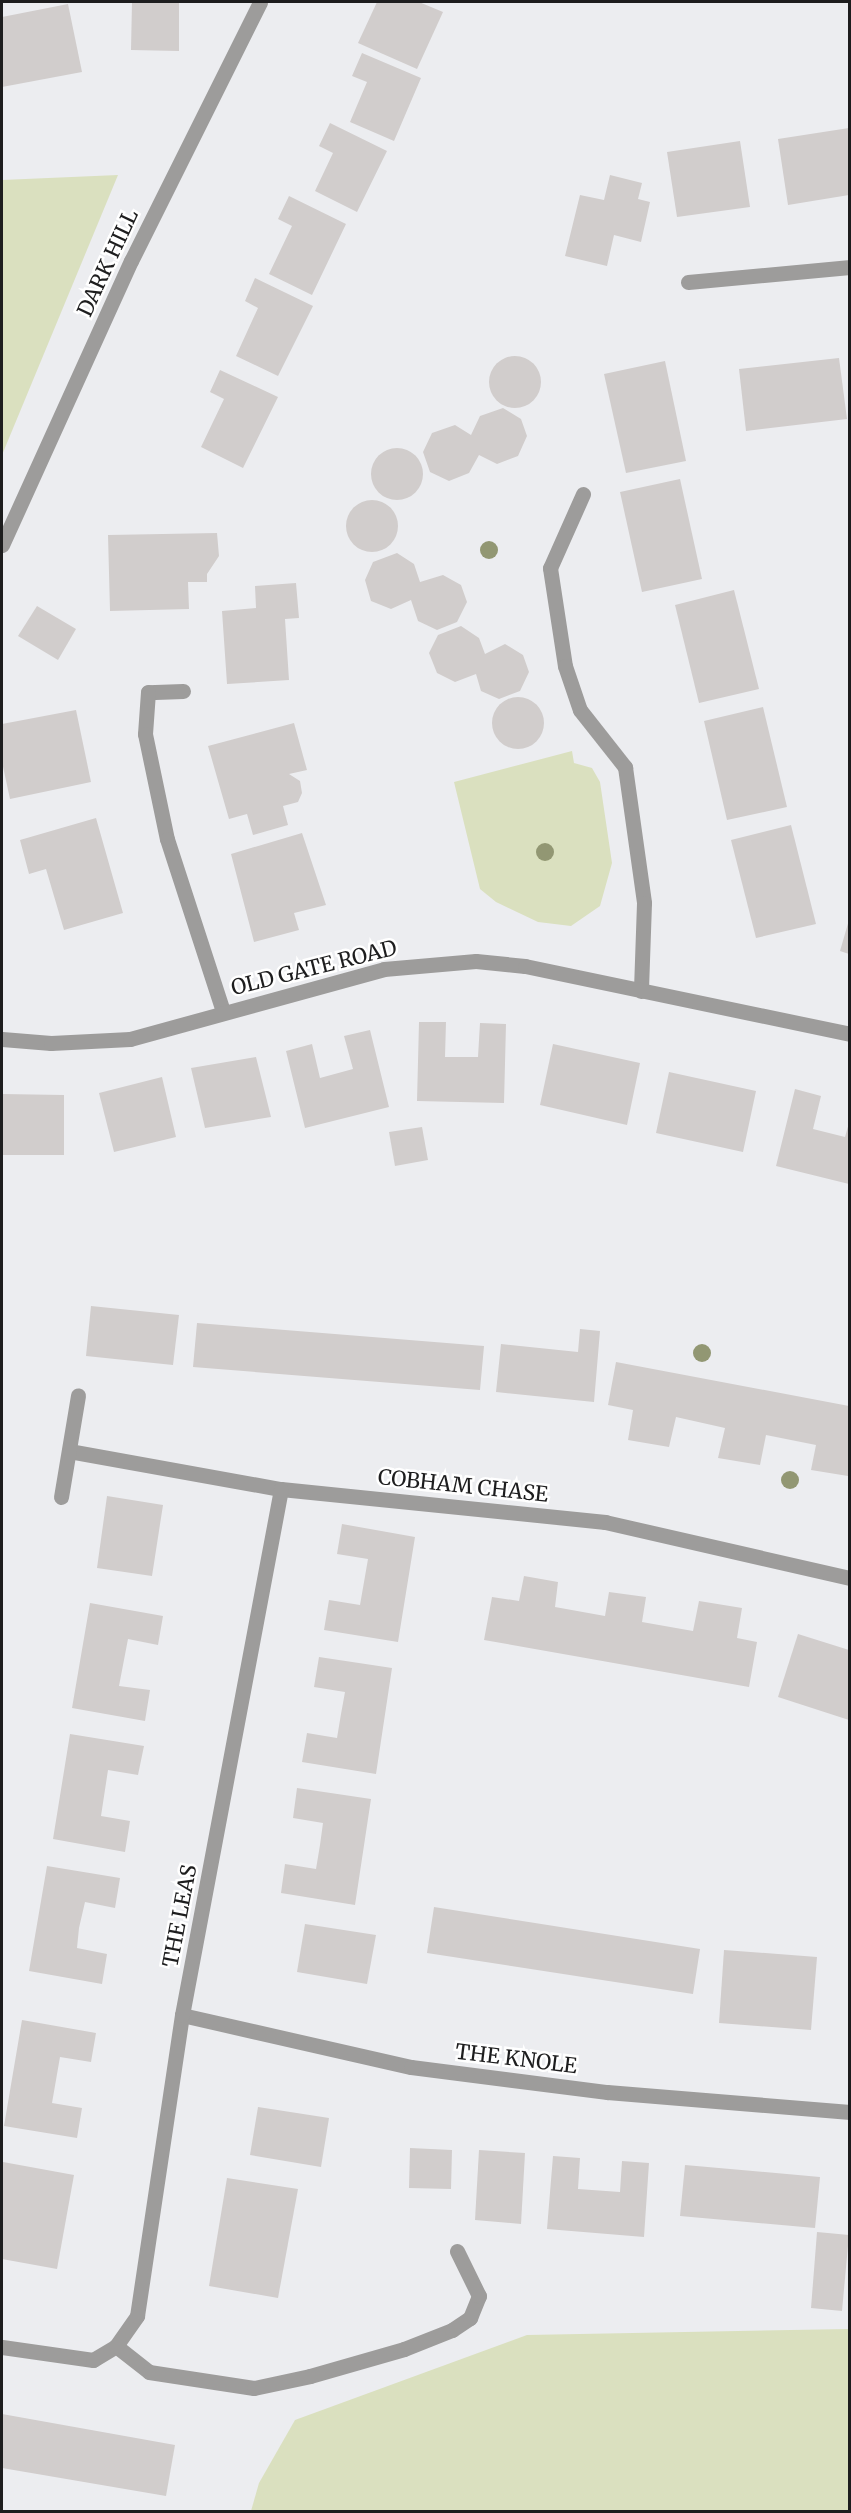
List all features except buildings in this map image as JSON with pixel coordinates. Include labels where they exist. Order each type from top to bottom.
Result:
[{"type":"street","name":"DARK HILL","points":[[2,545],[131,261],[260,2]]},
{"type":"street","points":[[688,282],[849,267]]},
{"type":"street","points":[[583,494],[550,568],[565,666],[580,710],[625,767],[644,903],[641,991]]},
{"type":"street","points":[[183,691],[148,692],[145,734],[167,839],[223,1011]]},
{"type":"street","name":"OLD GATE ROAD","points":[[2,1039],[51,1043],[130,1039],[223,1011],[384,969],[443,962],[525,966],[849,1034]]},
{"type":"street","points":[[61,1497],[78,1395]]},
{"type":"street","name":"COBHAM CHASE","points":[[69,1451],[281,1489],[605,1522],[849,1578]]},
{"type":"street","name":"THE LEAS","points":[[2,2347],[93,2360],[116,2346],[137,2316],[182,2015],[281,1489]]},
{"type":"street","name":"THE KNOLE","points":[[182,2015],[411,2067],[607,2092],[802,2111],[849,2112]]},
{"type":"street","points":[[116,2346],[149,2372],[172,2376],[254,2388],[310,2376],[404,2349],[452,2330],[470,2318],[479,2296],[457,2251]]},
{"type":"green space","points":[[118,175],[2,455],[2,180]]},
{"type":"green space","points":[[572,751],[574,763],[592,768],[600,782],[612,863],[600,906],[571,926],[538,922],[496,902],[480,889],[454,782]]},
{"type":"green space","points":[[849,2329],[849,2511],[251,2511],[259,2483],[295,2420],[527,2335]]}]
